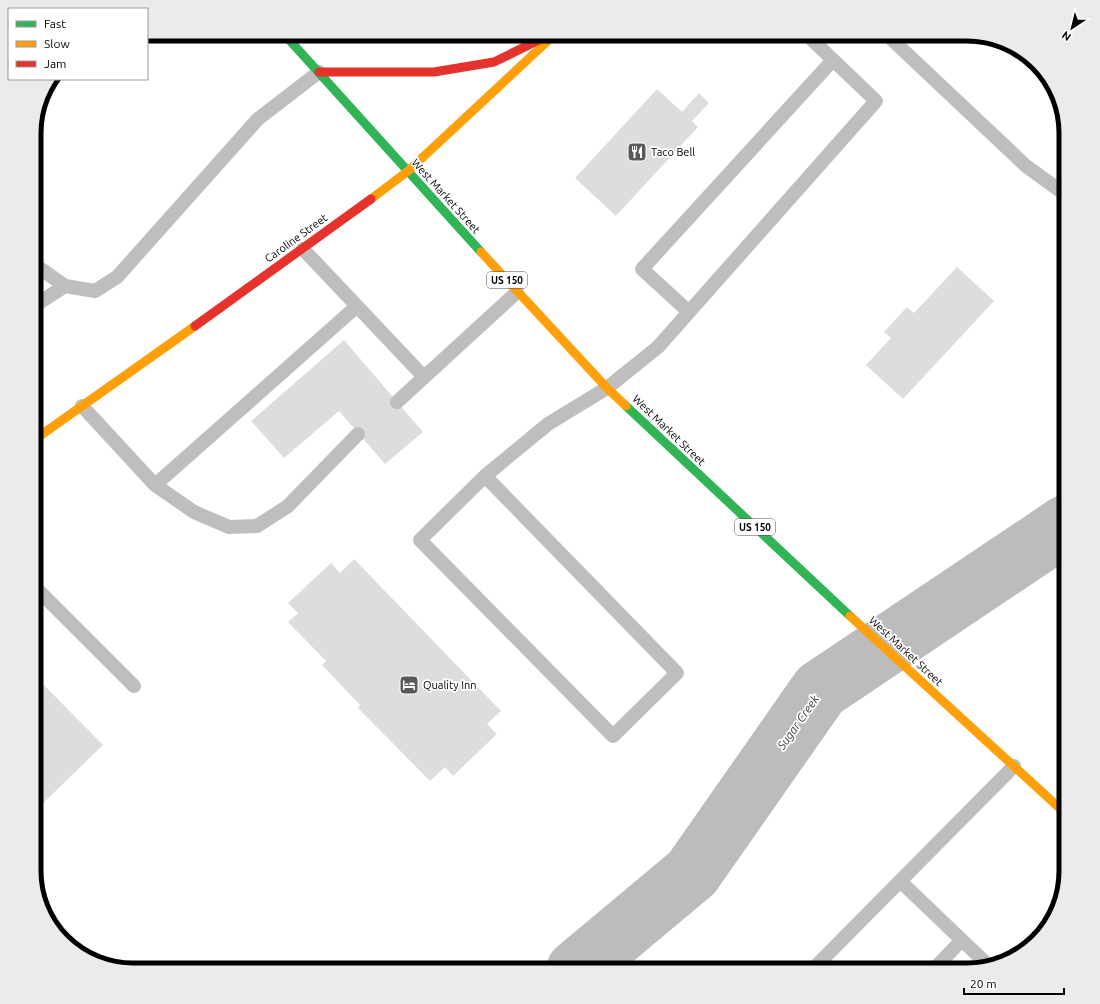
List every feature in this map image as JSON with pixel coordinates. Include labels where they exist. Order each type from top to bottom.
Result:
[{"type":"main road","name":"West Market Street","points":[[290,41],[517,292],[607,388],[846,612],[1014,766],[1059,803]]},
{"type":"main road","points":[[319,72],[442,71],[494,62],[537,41]]},
{"type":"main road","name":"Caroline Street","points":[[41,435],[303,249],[408,171],[547,41]]},
{"type":"lane","points":[[485,476],[677,673],[613,736],[420,540],[485,476],[548,424],[607,388],[658,347],[876,101],[813,41]]},
{"type":"lane","points":[[893,41],[1026,166],[1059,190]]},
{"type":"lane","points":[[689,312],[642,269],[832,60]]},
{"type":"lane","points":[[41,269],[65,286],[95,291],[117,277],[258,119],[319,72]]},
{"type":"lane","points":[[303,249],[356,307],[424,377]]},
{"type":"lane","points":[[41,301],[65,286]]},
{"type":"lane","points":[[397,402],[517,292]]},
{"type":"lane","points":[[155,485],[356,307]]},
{"type":"lane","points":[[82,406],[155,485],[194,512],[229,527],[257,526],[288,506],[358,434]]},
{"type":"lane","points":[[41,593],[134,686]]},
{"type":"lane","points":[[819,963],[1014,766]]},
{"type":"lane","points":[[900,882],[985,961]]},
{"type":"lane","points":[[940,963],[962,940]]},
{"type":"building","name":"Taco Bell","points":[[657,89],[682,112],[699,93],[709,103],[692,121],[698,127],[616,216],[575,178]]},
{"type":"building","points":[[957,267],[994,301],[903,399],[866,365],[891,338],[884,332],[907,307],[914,313]]},
{"type":"building","points":[[344,340],[423,432],[385,464],[339,411],[284,458],[251,421]]},
{"type":"building","name":"Quality Inn","points":[[354,559],[501,711],[487,724],[497,734],[453,776],[445,767],[430,781],[358,708],[360,705],[322,665],[326,661],[288,622],[298,613],[288,603],[331,563],[340,573]]},
{"type":"building","points":[[41,682],[103,745],[41,805]]},
{"type":"waterway","name":"Sugar Creek","points":[[584,963],[692,873],[820,690],[1059,530]]},
{"type":"traffic: fast","points":[[290,41],[481,252]]},
{"type":"traffic: fast","points":[[626,406],[850,616]]},
{"type":"traffic: slow","points":[[371,199],[408,171],[548,41]]},
{"type":"traffic: slow","points":[[481,252],[607,388],[626,406]]},
{"type":"traffic: slow","points":[[41,435],[195,326]]},
{"type":"traffic: slow","points":[[850,616],[1059,808]]},
{"type":"traffic: jam","points":[[319,72],[434,72],[494,62],[537,41]]},
{"type":"traffic: jam","points":[[195,326],[371,199]]},
{"type":"place","name":"Taco Bell","points":[[637,152]]},
{"type":"place","name":"Quality Inn","points":[[409,685]]}]
